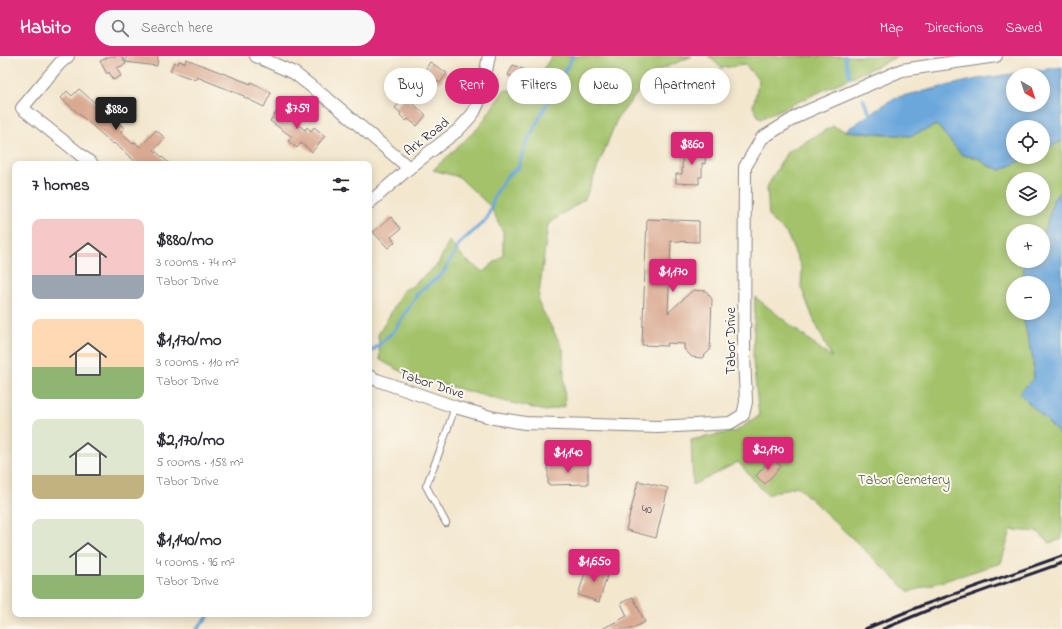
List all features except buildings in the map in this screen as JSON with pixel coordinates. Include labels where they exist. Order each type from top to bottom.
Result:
[{"type":"street","points":[[68,56],[59,64],[22,108],[88,161]]},
{"type":"street","points":[[256,56],[294,73],[334,104],[409,168]]},
{"type":"street","name":"Ark Road","points":[[372,200],[409,168],[457,131],[474,111],[482,89],[489,56]]},
{"type":"street","name":"Tabor Drive","points":[[372,378],[455,407],[494,418],[525,423],[658,427],[730,423],[743,415],[746,402],[744,354],[745,167],[762,138],[801,114],[902,70],[996,56]]},
{"type":"lane","points":[[446,523],[426,486],[455,407]]},
{"type":"green space","points":[[550,56],[692,56],[664,68],[640,68],[640,90],[632,100],[632,68],[579,68],[579,104],[629,104],[617,119],[585,199],[548,224],[538,302],[563,349],[565,406],[546,411],[499,400],[406,374],[380,360],[378,335],[403,290],[411,287],[438,264],[449,241],[466,260],[483,272],[503,255],[503,232],[491,207],[459,177],[433,170],[479,127],[495,104],[499,104],[499,97],[504,90],[507,90],[507,104],[571,104],[571,68],[544,68],[550,59]]},
{"type":"green space","points":[[708,56],[899,56],[760,119],[753,107],[759,80],[745,65],[722,68]]},
{"type":"green space","name":"Tabor Cemetery","points":[[937,125],[962,155],[978,158],[987,165],[1001,170],[1014,164],[1050,164],[1050,147],[1062,141],[1062,192],[1054,198],[1050,212],[1050,172],[1006,172],[1006,216],[1049,216],[1047,224],[1006,224],[1006,268],[1024,268],[1023,276],[1006,276],[1006,320],[1024,320],[1033,359],[1034,378],[1020,393],[1062,438],[1062,539],[1050,543],[1038,532],[1011,530],[1001,563],[909,592],[797,486],[767,495],[738,462],[693,485],[691,440],[736,431],[759,416],[753,360],[755,297],[832,358],[813,318],[801,287],[802,269],[787,234],[769,217],[767,187],[787,152],[833,126],[845,131],[910,136]]},
{"type":"water","points":[[1062,67],[1062,141],[1050,147],[1050,120],[1006,120],[1006,164],[1014,164],[1001,170],[987,165],[978,158],[962,155],[937,125],[910,136],[845,131],[894,98],[977,79],[1006,75],[1006,112],[1050,112],[1050,69]]},
{"type":"water","points":[[1062,192],[1062,438],[1019,393],[1034,378],[1033,359],[1024,320],[1050,320],[1050,276],[1023,276],[1024,268],[1050,268],[1050,224],[1047,224],[1054,198]]},
{"type":"waterway","points":[[372,351],[394,331],[418,293],[443,273],[460,243],[487,219],[496,193],[507,176],[518,168],[525,146],[573,56]]},
{"type":"waterway","points":[[846,56],[850,77]]},
{"type":"waterway","points":[[863,99],[872,118]]},
{"type":"waterway","points":[[197,629],[207,617]]},
{"type":"railway","points":[[865,629],[923,605],[1062,556]]},
{"type":"railway","points":[[883,629],[926,611],[1062,563]]}]
